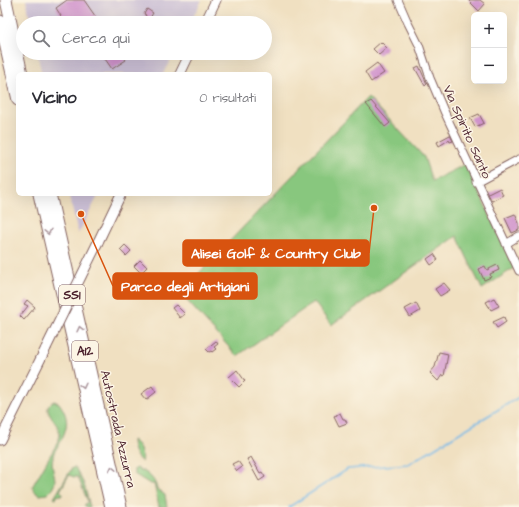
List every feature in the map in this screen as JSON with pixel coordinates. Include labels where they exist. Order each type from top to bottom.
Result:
[{"type":"highway","points":[[6,0],[16,46]]},
{"type":"highway","points":[[0,21],[16,91]]},
{"type":"highway","points":[[19,60],[22,72]]},
{"type":"highway","name":"Autostrada Azzurra","points":[[39,196],[111,507]]},
{"type":"highway","name":"Autostrada Azzurra","points":[[50,196],[121,507]]},
{"type":"main road","points":[[208,16],[216,0]]},
{"type":"main road","points":[[181,72],[187,60]]},
{"type":"main road","name":"SS1","points":[[0,440],[120,196]]},
{"type":"street","name":"Via Spirito Santo","points":[[398,0],[419,45],[430,78],[444,111],[519,271]]},
{"type":"street","points":[[476,182],[519,159]]},
{"type":"street","points":[[506,244],[519,236]]},
{"type":"shaded area","points":[[26,0],[202,0],[194,16],[29,16]]},
{"type":"shaded area","points":[[39,60],[170,60],[164,72],[42,72]]},
{"type":"shaded area","points":[[69,196],[98,196],[78,234]]},
{"type":"green space","points":[[368,97],[424,157],[432,181],[466,164],[514,268],[482,289],[457,236],[331,325],[314,302],[237,356],[180,293]]},
{"type":"green space","points":[[54,401],[59,403],[63,409],[66,424],[64,435],[53,456],[52,462],[55,481],[54,485],[47,494],[40,495],[35,492],[32,487],[59,440],[59,430],[48,411],[50,404]]},
{"type":"green space","points":[[132,440],[137,444],[140,450],[142,462],[137,458],[134,452]]},
{"type":"green space","points":[[75,467],[84,484],[90,507],[84,505],[88,502],[78,477],[69,475],[60,491],[64,494],[57,496],[56,499],[54,498],[72,468]]},
{"type":"green space","points":[[136,468],[144,471],[152,479],[157,489],[165,495],[167,507],[159,507],[154,484],[150,484],[134,474],[134,469]]},
{"type":"building","points":[[67,0],[84,0],[95,16],[61,16],[56,8]]},
{"type":"building","points":[[468,0],[480,0],[485,4],[479,11]]},
{"type":"building","points":[[147,9],[153,13],[151,16],[146,16],[144,14]]},
{"type":"building","points":[[381,42],[387,48],[379,55],[373,49]]},
{"type":"building","points":[[106,60],[126,60],[112,69]]},
{"type":"building","points":[[377,63],[384,73],[371,82],[365,72]]},
{"type":"building","points":[[419,66],[427,84],[425,86],[415,68]]},
{"type":"building","points":[[371,101],[390,123],[385,127],[366,104]]},
{"type":"building","points":[[479,114],[484,123],[475,127],[470,118]]},
{"type":"building","points":[[450,135],[453,141],[450,142],[449,140],[439,146],[437,142]]},
{"type":"building","points":[[500,188],[503,195],[492,201],[488,194]]},
{"type":"building","points":[[515,214],[519,223],[519,230],[512,233],[505,218]]},
{"type":"building","points":[[125,245],[131,251],[126,256],[120,250]]},
{"type":"building","points":[[434,254],[438,260],[431,265],[427,259]]},
{"type":"building","points":[[140,260],[147,267],[141,273],[134,266]]},
{"type":"building","points":[[497,265],[499,270],[490,274],[491,277],[484,280],[479,269],[485,266],[487,270]]},
{"type":"building","points":[[444,283],[450,290],[440,296],[435,289]]},
{"type":"building","points":[[494,298],[499,306],[491,310],[486,302]]},
{"type":"building","points":[[27,300],[35,307],[24,320],[20,316],[28,306],[24,304]]},
{"type":"building","points":[[416,303],[420,311],[410,317],[405,309]]},
{"type":"building","points":[[176,305],[185,314],[180,318],[172,308]]},
{"type":"building","points":[[504,317],[506,322],[497,328],[493,322]]},
{"type":"building","points":[[216,341],[218,344],[214,347],[216,349],[209,352],[206,349]]},
{"type":"building","points":[[439,352],[448,354],[444,376],[442,375],[438,381],[430,373],[435,367]]},
{"type":"building","points":[[237,370],[245,381],[239,387],[229,377]]},
{"type":"building","points":[[152,386],[156,392],[146,400],[141,394]]},
{"type":"building","points":[[340,413],[347,423],[339,426],[334,416]]},
{"type":"building","points":[[251,457],[260,473],[262,472],[265,477],[259,481],[247,459]]},
{"type":"building","points":[[238,461],[242,467],[237,471],[232,464]]},
{"type":"waterway","points":[[289,507],[348,469],[408,464],[519,397]]},
{"type":"place","name":"Alisei Golf & Country Club","points":[[374,208]]},
{"type":"place","name":"Parco degli Artigiani","points":[[81,214]]}]
